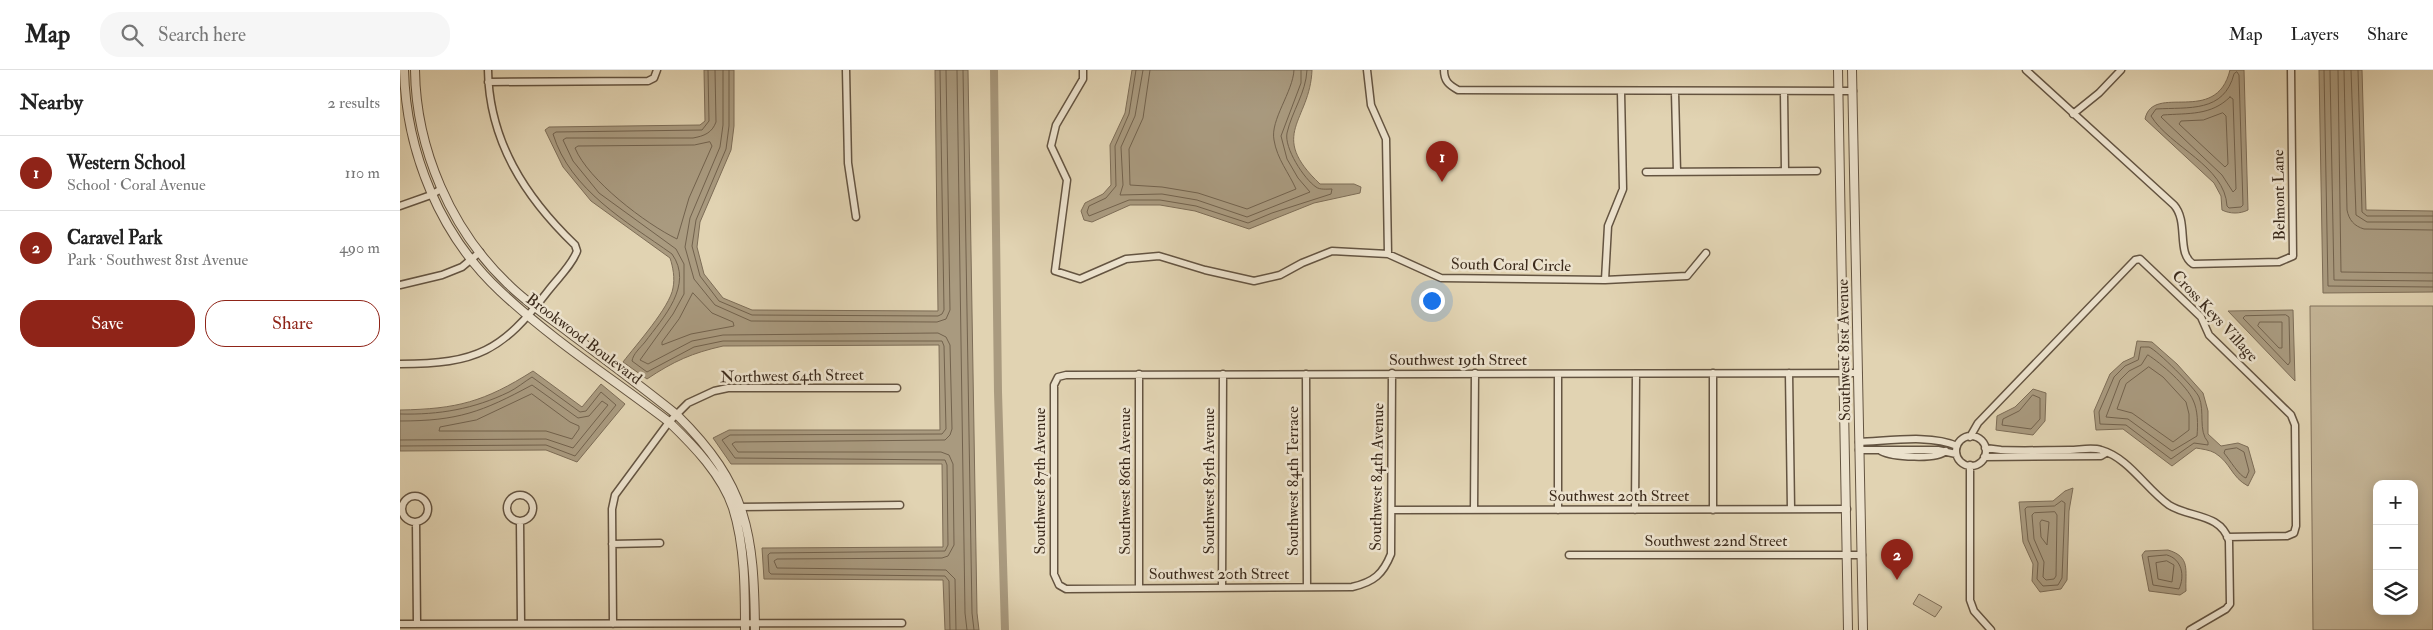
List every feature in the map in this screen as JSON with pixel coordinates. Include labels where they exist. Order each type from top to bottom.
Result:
[{"type":"street","name":"Brookwood Boulevard","points":[[404,70],[408,116],[416,148],[432,195],[471,259],[499,290],[529,316],[669,422],[690,442],[713,471],[732,507],[739,537],[744,573],[745,627]]},
{"type":"street","name":"Brookwood Boulevard","points":[[415,70],[419,116],[426,145],[441,189],[480,252],[508,284],[677,414],[697,435],[721,466],[742,507],[750,538],[755,573],[755,627]]},
{"type":"street","points":[[400,364],[451,363],[474,356],[494,346],[516,330],[529,316],[577,251],[575,245],[536,203],[514,170],[500,140],[488,82],[488,70]]},
{"type":"street","points":[[488,82],[648,81],[654,78],[657,70]]},
{"type":"street","points":[[846,70],[848,163],[856,217]]},
{"type":"street","name":"South Coral Circle","points":[[1083,70],[1083,79],[1056,125],[1051,146],[1067,180],[1055,271],[1080,279],[1126,259],[1159,256],[1205,270],[1254,281],[1280,275],[1302,263],[1332,251],[1388,254],[1441,278],[1605,280],[1687,276],[1706,253]]},
{"type":"street","points":[[1367,70],[1371,105],[1386,139],[1388,254]]},
{"type":"street","points":[[1444,70],[1444,77],[1449,85],[1458,90],[1621,92],[1853,91]]},
{"type":"street","name":"Southwest 81st Avenue","points":[[1838,70],[1848,630]]},
{"type":"street","name":"Southwest 81st Avenue","points":[[1852,70],[1863,630]]},
{"type":"street","name":"Belmont Lane","points":[[2026,70],[2180,212],[2184,254],[2187,260],[2193,264],[2279,262],[2293,256],[2291,70]]},
{"type":"street","points":[[2073,114],[2099,93],[2121,70]]},
{"type":"street","points":[[1605,280],[1608,226],[1623,189],[1621,92]]},
{"type":"street","points":[[1675,92],[1677,172]]},
{"type":"street","points":[[1784,92],[1785,172]]},
{"type":"street","points":[[1646,172],[1817,171]]},
{"type":"street","points":[[400,206],[432,195],[441,189]]},
{"type":"street","points":[[400,285],[442,275],[462,267],[480,252]]},
{"type":"street","name":"Cross Keys Village","points":[[1970,437],[1985,416],[2135,260],[2140,259],[2201,317],[2209,335],[2291,415],[2295,425],[2296,526],[2294,533],[2287,536],[2228,537]]},
{"type":"street","points":[[1474,510],[1475,373]]},
{"type":"street","points":[[1713,373],[1713,510]]},
{"type":"street","name":"Southwest 19th Street","points":[[1058,377],[1066,375],[1138,374],[1858,373]]},
{"type":"street","name":"Southwest 86th Avenue","points":[[1138,374],[1138,588]]},
{"type":"street","name":"Southwest 85th Avenue","points":[[1222,588],[1223,374]]},
{"type":"street","name":"Southwest 84th Terrace","points":[[1306,374],[1307,588]]},
{"type":"street","name":"Southwest 84th Avenue","points":[[1378,577],[1391,554],[1392,374]]},
{"type":"street","points":[[1558,374],[1558,510]]},
{"type":"street","points":[[1635,510],[1636,374]]},
{"type":"street","points":[[1789,374],[1791,509]]},
{"type":"street","name":"Southwest 87th Avenue","points":[[1058,377],[1054,385],[1054,574],[1059,585]]},
{"type":"street","name":"Northwest 64th Street","points":[[613,624],[612,509],[615,495],[677,414],[700,396],[728,388],[897,388]]},
{"type":"street","points":[[1880,450],[1918,449],[1946,451],[1956,454],[1962,463],[1970,466],[1976,465],[1984,457],[1985,448],[1981,440],[1970,437],[1963,439],[1957,446],[1956,454]]},
{"type":"street","points":[[1918,440],[1918,449]]},
{"type":"street","points":[[1859,446],[1918,440],[1940,441],[1957,446]]},
{"type":"street","points":[[1859,446],[1880,450],[1896,456],[1938,456],[1946,451]]},
{"type":"street","points":[[1985,448],[2001,450],[2101,450],[2123,463],[2169,505],[2179,510],[2202,516],[2218,524],[2228,537],[2230,604],[2226,609],[2190,630]]},
{"type":"street","points":[[1984,457],[2101,456],[2106,453]]},
{"type":"street","points":[[1970,466],[1970,600],[1974,611],[1992,630]]},
{"type":"street","points":[[416,495],[426,501],[429,509],[426,516],[416,522],[406,518],[402,508],[406,499],[416,495]]},
{"type":"street","points":[[521,495],[532,502],[534,511],[529,519],[520,522],[512,519],[506,508],[509,500],[521,495]]},
{"type":"street","points":[[732,507],[900,506]]},
{"type":"street","name":"Southwest 20th Street","points":[[1392,510],[1847,509]]},
{"type":"street","points":[[416,522],[417,624]]},
{"type":"street","points":[[520,522],[522,624]]},
{"type":"street","points":[[612,544],[660,543]]},
{"type":"street","name":"Southwest 22nd Street","points":[[1570,555],[1862,555]]},
{"type":"street","name":"Southwest 20th Street","points":[[1059,585],[1066,589],[1352,588],[1367,584],[1378,577]]},
{"type":"street","points":[[400,624],[613,624],[755,627],[902,624]]},
{"type":"shaded area","points":[[2310,306],[2433,306],[2433,630],[2313,630]]},
{"type":"shaded area","points":[[1919,594],[1942,607],[1935,617],[1913,604]]},
{"type":"water","points":[[704,70],[734,70],[734,126],[731,150],[700,222],[697,247],[704,274],[723,298],[752,310],[938,311],[935,70],[968,70],[977,613],[979,630],[945,630],[943,580],[764,579],[762,548],[943,547],[942,464],[731,464],[713,438],[729,430],[940,430],[939,345],[723,346],[683,358],[647,379],[623,362],[644,336],[671,296],[674,280],[670,258],[591,201],[563,167],[545,130],[549,127],[700,125],[705,121]]},
{"type":"water","points":[[1132,70],[1312,70],[1310,88],[1295,128],[1296,152],[1304,167],[1320,184],[1354,184],[1361,187],[1360,193],[1314,203],[1249,229],[1195,211],[1160,205],[1130,205],[1092,222],[1084,220],[1081,211],[1085,203],[1103,194],[1111,185],[1110,145],[1125,113]]},
{"type":"water","points":[[2230,70],[2244,70],[2248,210],[2235,213],[2222,210],[2221,196],[2214,183],[2145,119],[2150,109],[2160,104],[2199,101],[2212,96],[2223,87]]},
{"type":"water","points":[[2319,70],[2362,70],[2366,210],[2433,211],[2433,292],[2323,293]]},
{"type":"water","points":[[2293,310],[2295,381],[2228,311]]},
{"type":"water","points":[[2137,341],[2152,342],[2177,364],[2203,393],[2208,411],[2208,434],[2221,446],[2238,443],[2248,447],[2255,472],[2248,486],[2238,478],[2225,461],[2211,451],[2196,448],[2172,466],[2123,429],[2096,430],[2094,411],[2110,374],[2123,362],[2134,357]]},
{"type":"water","points":[[533,371],[582,407],[601,384],[625,404],[577,462],[546,450],[400,451],[400,410],[438,408],[470,402],[500,390]]},
{"type":"water","points":[[2033,389],[2046,393],[2045,421],[2033,435],[1996,430],[1997,416],[2015,407]]},
{"type":"water","points":[[2073,488],[2069,511],[2067,580],[2061,589],[2040,592],[2032,581],[2033,564],[2023,542],[2019,502],[2053,501],[2065,491]]},
{"type":"water","points":[[2168,550],[2180,556],[2184,561],[2186,591],[2180,595],[2149,591],[2142,555],[2145,551]]},
{"type":"waterway","points":[[994,70],[998,392],[1005,630]]},
{"type":"place","name":"Western School","points":[[1442,182]]},
{"type":"place","name":"Caravel Park","points":[[1897,580]]}]
